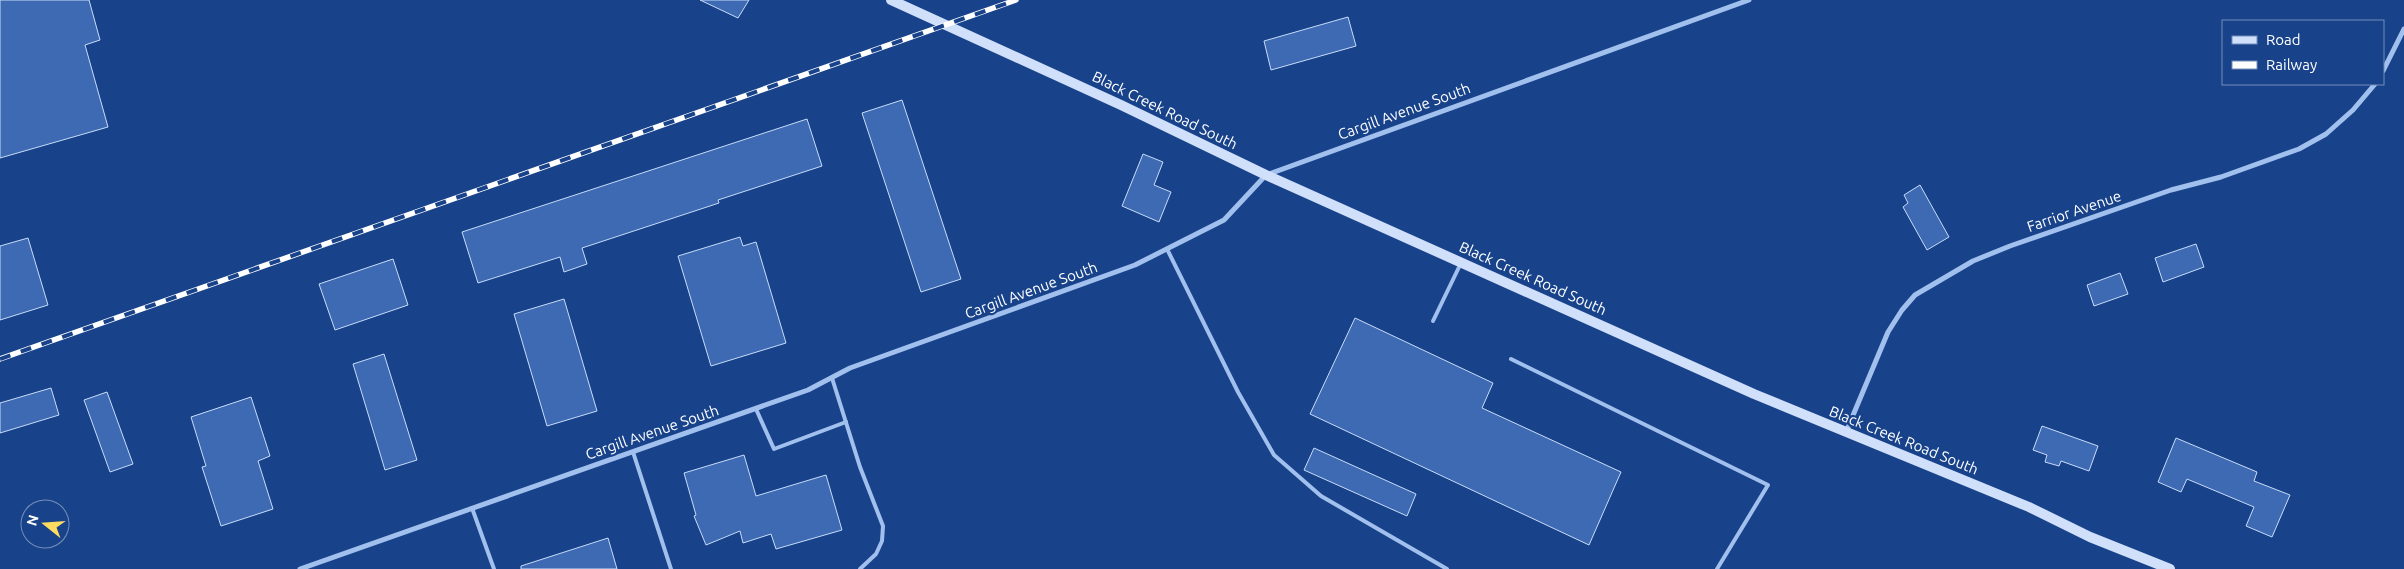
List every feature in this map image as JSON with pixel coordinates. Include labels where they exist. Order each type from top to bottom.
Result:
[{"type":"street","name":"Black Creek Road South","points":[[891,0],[1121,105],[1266,175],[1754,394],[2029,507],[2090,537],[2170,569]]},
{"type":"street","name":"Cargill Avenue South","points":[[300,569],[756,409],[808,390],[850,368],[1135,265],[1224,220],[1266,175],[1749,0]]},
{"type":"street","points":[[2384,68],[2404,30]]},
{"type":"street","name":"Farrior Avenue","points":[[1846,432],[1888,332],[1902,310],[1915,295],[1973,261],[2010,246],[2171,190],[2221,177],[2299,149],[2326,134],[2353,110],[2374,85]]},
{"type":"lane","points":[[1167,249],[1238,392],[1274,455],[1321,496],[1447,569]]},
{"type":"lane","points":[[1433,321],[1461,263]]},
{"type":"lane","points":[[1511,359],[1768,485],[1718,569]]},
{"type":"lane","points":[[832,378],[883,526],[882,541],[876,554],[860,569]]},
{"type":"lane","points":[[756,409],[774,450],[846,422]]},
{"type":"lane","points":[[633,452],[671,569]]},
{"type":"lane","points":[[472,508],[494,569]]},
{"type":"building","points":[[0,0],[89,0],[100,40],[85,45],[108,127],[0,158]]},
{"type":"building","points":[[700,0],[749,0],[738,18]]},
{"type":"building","points":[[1348,17],[1356,46],[1271,70],[1264,41]]},
{"type":"building","points":[[902,100],[961,279],[921,292],[862,113]]},
{"type":"building","points":[[807,119],[822,166],[718,200],[719,203],[582,248],[587,264],[564,272],[560,257],[478,283],[462,232]]},
{"type":"building","points":[[1143,154],[1163,162],[1154,185],[1171,192],[1159,222],[1122,206]]},
{"type":"building","points":[[1920,185],[1949,237],[1927,250],[1903,207],[1908,203],[1904,195]]},
{"type":"building","points":[[740,237],[743,246],[756,242],[786,343],[711,366],[678,256]]},
{"type":"building","points":[[28,238],[48,305],[0,320],[0,246]]},
{"type":"building","points":[[2196,244],[2204,267],[2163,282],[2155,258]]},
{"type":"building","points":[[393,259],[408,305],[335,330],[319,284]]},
{"type":"building","points":[[2120,273],[2128,294],[2094,306],[2087,285]]},
{"type":"building","points":[[564,299],[597,411],[547,426],[514,314]]},
{"type":"building","points":[[1355,318],[1493,383],[1482,408],[1621,472],[1589,545],[1310,414]]},
{"type":"building","points":[[384,354],[417,460],[385,470],[353,364]]},
{"type":"building","points":[[51,388],[59,415],[0,433],[0,403]]},
{"type":"building","points":[[107,392],[133,464],[110,472],[84,400]]},
{"type":"building","points":[[251,397],[270,456],[258,461],[273,509],[221,526],[202,467],[206,466],[191,417]]},
{"type":"building","points":[[2042,426],[2098,446],[2089,471],[2061,461],[2059,466],[2045,462],[2047,455],[2033,450]]},
{"type":"building","points":[[2176,438],[2257,472],[2254,481],[2290,495],[2272,537],[2246,526],[2254,507],[2187,479],[2181,492],[2158,482]]},
{"type":"building","points":[[1314,448],[1416,494],[1407,516],[1304,470]]},
{"type":"building","points":[[744,455],[756,496],[826,475],[842,530],[776,549],[771,534],[743,543],[740,531],[706,545],[694,516],[696,515],[684,473]]},
{"type":"building","points":[[608,538],[617,569],[521,569],[521,566]]},
{"type":"railway","points":[[0,359],[1016,0]]}]
